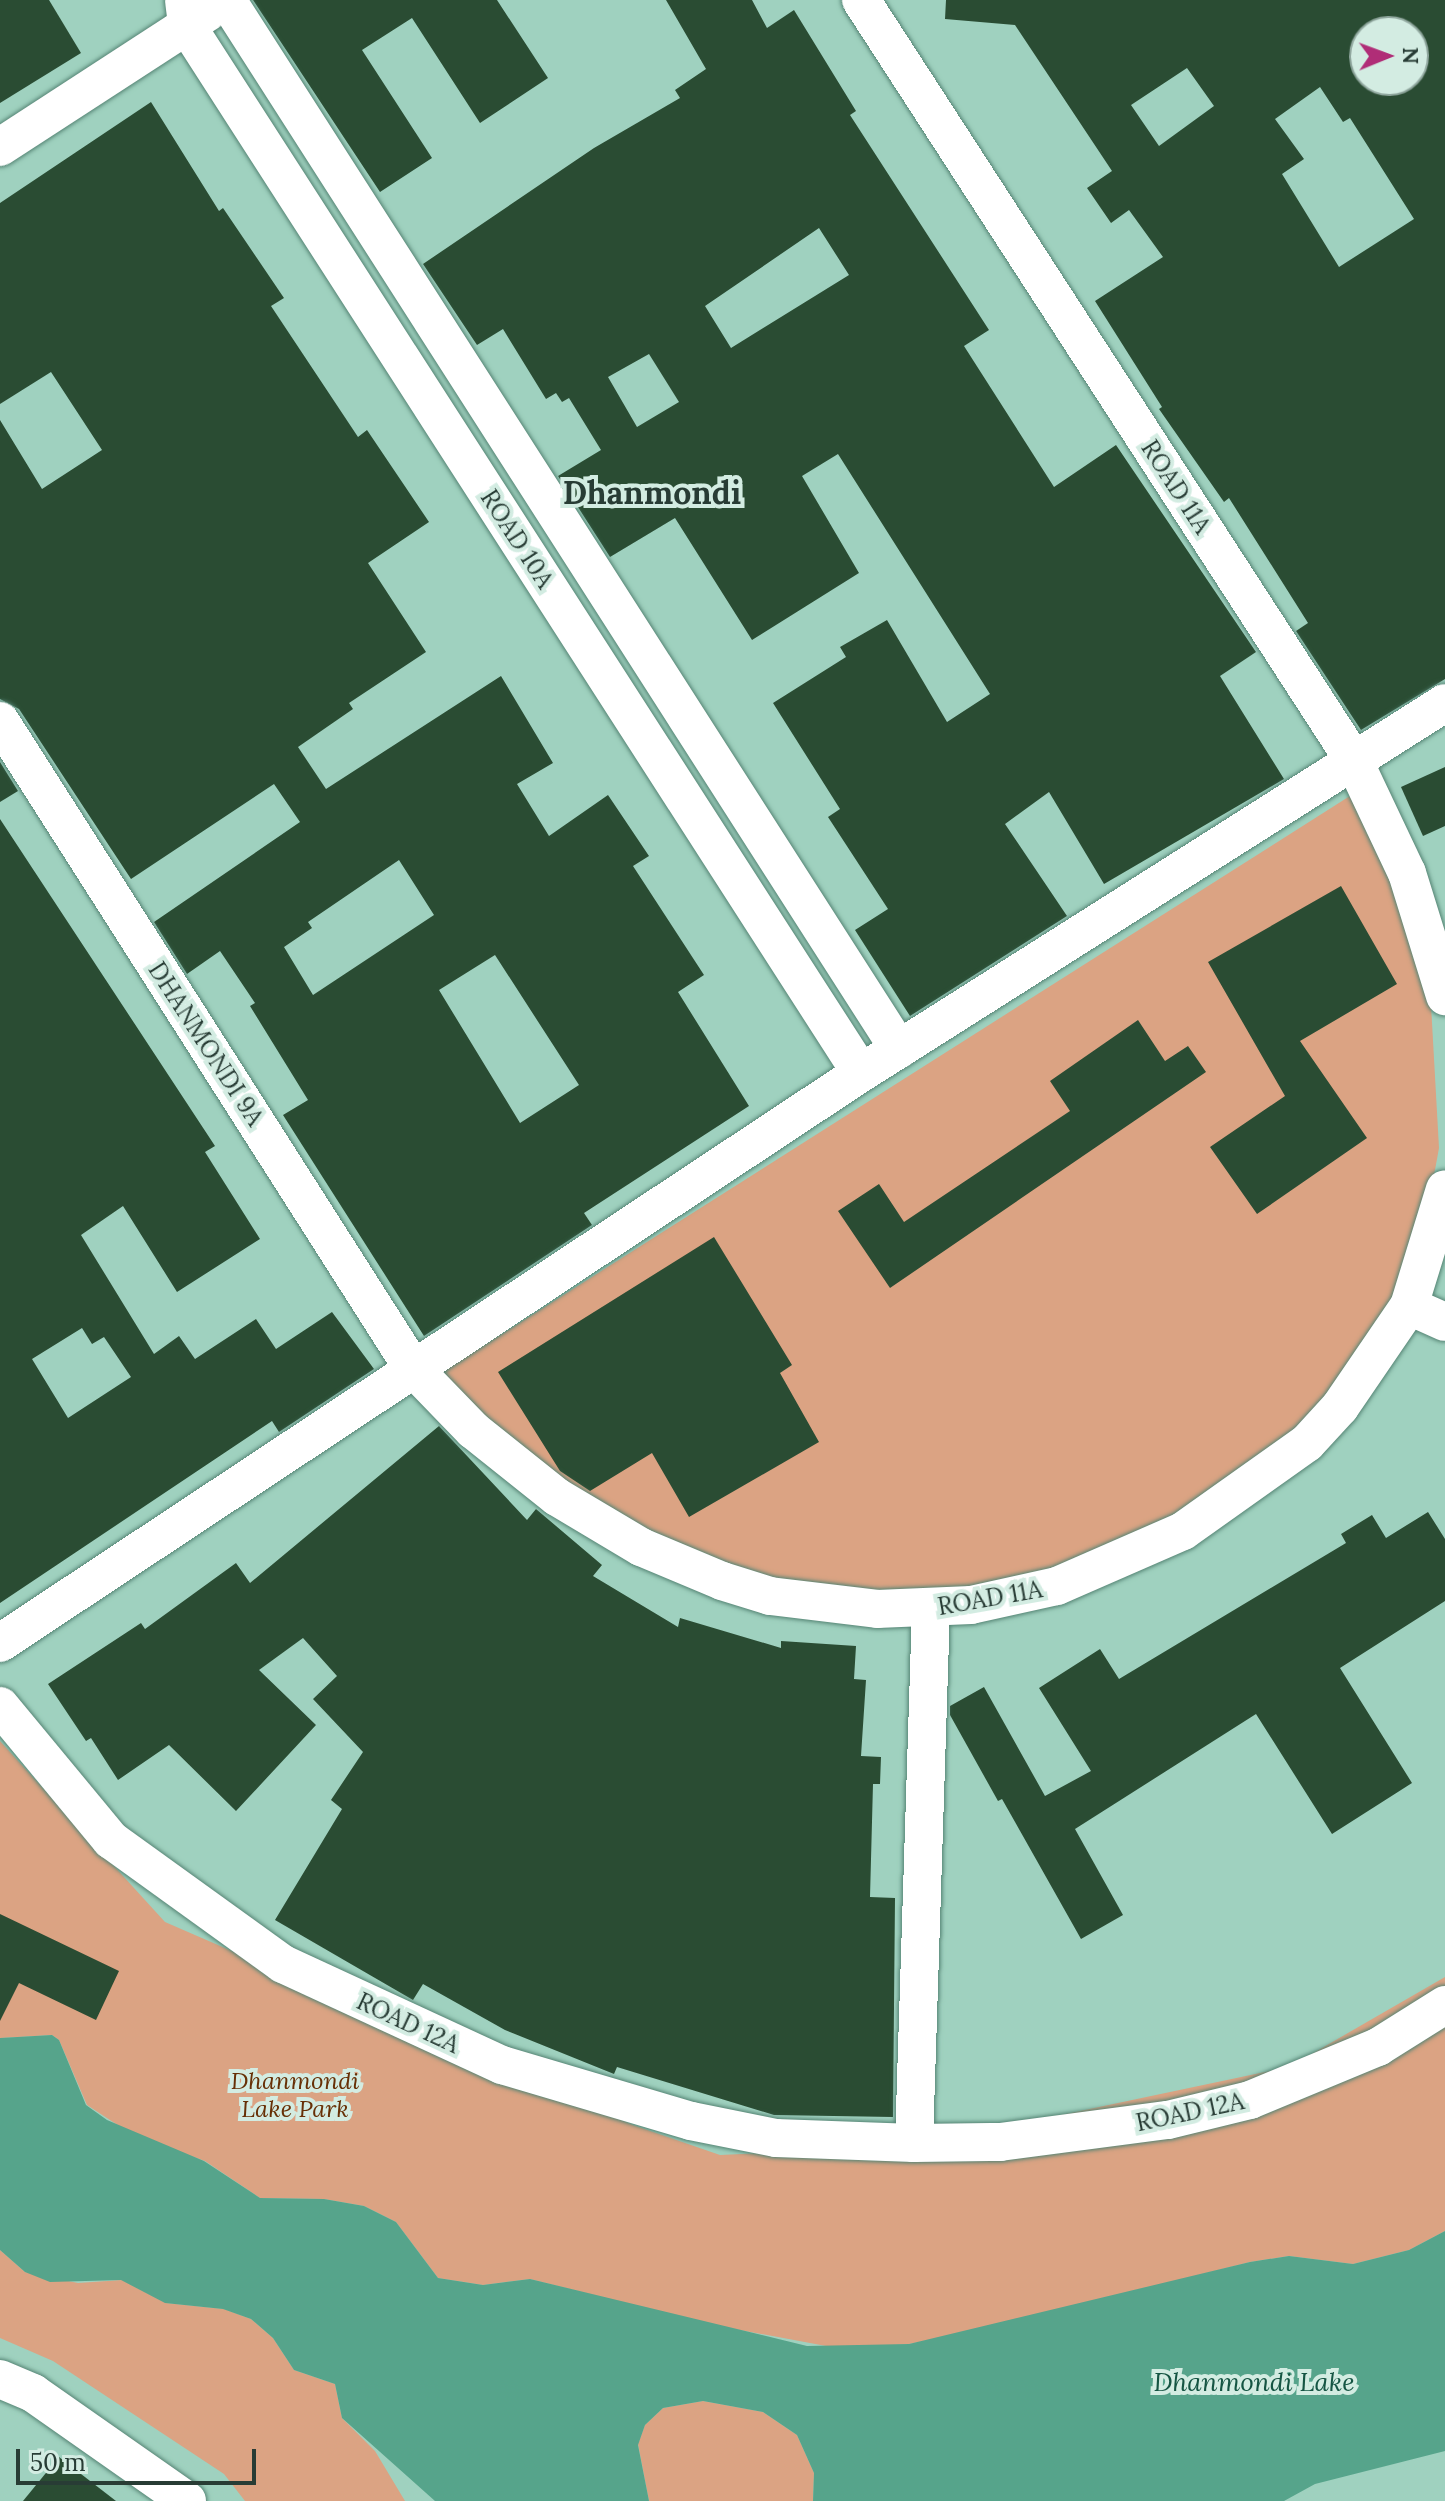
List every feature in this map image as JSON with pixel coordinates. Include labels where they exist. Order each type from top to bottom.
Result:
[{"type":"street","points":[[0,147],[186,13],[227,0]]},
{"type":"street","name":"ROAD 10A","points":[[227,0],[899,1049]]},
{"type":"street","name":"ROAD 11A","points":[[861,0],[1353,759],[1407,873],[1445,996]]},
{"type":"street","name":"ROAD 10A","points":[[186,13],[861,1073]]},
{"type":"street","points":[[0,1643],[412,1367],[861,1073],[1445,703]]},
{"type":"street","name":"DHANMONDI 9A","points":[[0,721],[412,1367]]},
{"type":"street","name":"ROAD 11A","points":[[412,1367],[473,1430],[545,1487],[641,1547],[770,1596],[877,1609],[931,1609],[1057,1586],[1183,1531],[1307,1443],[1366,1372],[1409,1306],[1445,1189]]},
{"type":"street","points":[[1409,1306],[1445,1322]]},
{"type":"street","points":[[914,2143],[931,1609]]},
{"type":"street","name":"ROAD 12A","points":[[0,1706],[111,1840],[283,1964],[502,2065],[691,2121],[776,2138],[914,2143],[1000,2142],[1168,2120],[1250,2100],[1378,2047],[1445,2005]]},
{"type":"street","points":[[0,2379],[33,2393],[187,2501]]},
{"type":"green space","points":[[1353,794],[1386,857],[1430,987],[1439,1148],[1430,1197],[1388,1316],[1298,1437],[1180,1515],[1050,1580],[903,1596],[721,1573],[618,1525],[431,1379]]},
{"type":"green space","name":"Dhanmondi Lake Park","points":[[0,1741],[165,1922],[633,2125],[720,2155],[914,2146],[1289,2067],[1445,1977],[1445,2231],[1409,2250],[1353,2264],[1289,2256],[1250,2262],[993,2327],[909,2344],[842,2349],[713,2325],[530,2279],[483,2285],[438,2278],[396,2222],[364,2206],[324,2199],[260,2198],[205,2161],[133,2135],[87,2105],[59,2040],[52,2035],[0,2038]]},
{"type":"green space","points":[[0,2250],[25,2272],[78,2283],[122,2280],[166,2303],[224,2309],[251,2319],[273,2338],[294,2370],[335,2384],[342,2418],[375,2451],[405,2501],[245,2501],[224,2474],[53,2361],[0,2338]]},
{"type":"green space","points":[[703,2401],[763,2412],[797,2435],[814,2473],[813,2501],[649,2501],[638,2444],[645,2425],[663,2408]]},
{"type":"water","name":"Dhanmondi Lake","points":[[52,2035],[59,2040],[86,2105],[107,2120],[204,2161],[260,2198],[324,2199],[364,2206],[396,2222],[438,2278],[483,2285],[530,2279],[807,2346],[909,2344],[1250,2262],[1289,2256],[1353,2264],[1409,2250],[1445,2231],[1445,2451],[1315,2484],[1284,2501],[813,2501],[814,2473],[797,2435],[763,2412],[703,2401],[663,2408],[645,2425],[638,2445],[649,2501],[435,2501],[342,2418],[335,2384],[294,2370],[273,2338],[251,2319],[223,2309],[165,2303],[121,2280],[50,2282],[25,2272],[0,2250],[0,2038]]},
{"type":"building","points":[[0,0],[49,0],[81,53],[0,103]]},
{"type":"building","points":[[253,0],[497,0],[548,78],[480,123],[412,18],[362,50],[432,158],[380,192]]},
{"type":"building","points":[[666,0],[752,0],[767,28],[794,10],[856,111],[850,115],[989,330],[964,346],[1054,487],[1116,445],[1256,652],[1220,676],[1284,779],[1104,884],[1049,792],[1005,824],[1067,916],[910,1016],[855,930],[888,909],[828,817],[840,809],[773,703],[846,657],[840,647],[887,620],[947,722],[990,694],[838,454],[802,476],[859,573],[752,640],[675,518],[610,557],[558,476],[601,450],[569,398],[562,402],[556,393],[546,399],[503,329],[477,345],[423,264],[594,148],[680,98],[675,90],[706,69]],"holes":[[[819,228],[849,275],[731,348],[705,306]],[[649,354],[679,402],[637,427],[608,377]]]},
{"type":"building","points":[[946,0],[1445,0],[1445,679],[1361,730],[1296,631],[1308,623],[1229,498],[1224,502],[1159,409],[1162,407],[1095,301],[1163,257],[1129,210],[1111,223],[1087,188],[1112,171],[1015,25],[945,19]],"holes":[[[1187,68],[1214,106],[1159,146],[1131,105]],[[1320,87],[1343,122],[1350,118],[1414,219],[1339,267],[1282,174],[1304,159],[1275,119]]]},
{"type":"building","points":[[151,102],[219,211],[223,208],[284,298],[271,306],[358,437],[367,430],[429,522],[368,563],[426,652],[349,703],[353,709],[298,747],[326,789],[501,676],[553,763],[517,784],[549,836],[608,795],[649,856],[633,866],[704,975],[678,992],[749,1106],[584,1213],[592,1225],[424,1336],[283,1115],[308,1100],[250,1006],[255,1003],[220,951],[187,974],[154,922],[300,822],[274,784],[131,879],[19,709],[0,699],[0,420],[42,489],[102,450],[51,372],[0,404],[0,203]],"holes":[[[399,860],[434,915],[313,995],[284,947],[312,928],[308,922]],[[495,955],[579,1085],[520,1123],[439,990]]]},
{"type":"building","points":[[0,762],[18,791],[0,802]]},
{"type":"building","points":[[1445,767],[1445,826],[1423,836],[1401,787]]},
{"type":"building","points":[[0,819],[215,1146],[205,1152],[260,1239],[177,1292],[123,1206],[81,1235],[154,1354],[179,1336],[195,1359],[256,1319],[276,1349],[332,1312],[374,1369],[279,1432],[272,1421],[0,1603]],"holes":[[[82,1328],[92,1344],[104,1337],[131,1377],[68,1418],[32,1359]]]},
{"type":"building","points":[[1341,886],[1397,984],[1300,1041],[1367,1138],[1257,1214],[1210,1147],[1285,1096],[1208,962]]},
{"type":"building","points":[[1138,1020],[1165,1061],[1188,1046],[1206,1072],[890,1288],[838,1211],[879,1184],[904,1222],[1070,1111],[1050,1081]]},
{"type":"building","points":[[714,1237],[792,1365],[780,1373],[819,1442],[689,1517],[652,1453],[590,1491],[560,1471],[498,1372]]},
{"type":"building","points":[[439,1426],[527,1520],[536,1509],[602,1565],[593,1576],[678,1627],[680,1618],[781,1648],[781,1641],[856,1646],[854,1679],[866,1680],[861,1756],[881,1757],[880,1784],[873,1784],[870,1897],[895,1898],[893,2117],[774,2115],[617,2067],[614,2074],[505,2030],[423,1984],[413,2000],[275,1920],[342,1809],[331,1800],[363,1752],[313,1699],[337,1676],[303,1638],[259,1670],[316,1725],[236,1811],[169,1745],[118,1780],[91,1738],[86,1741],[48,1684],[141,1623],[145,1629],[236,1563],[250,1583]]},
{"type":"building","points":[[1428,1512],[1445,1539],[1445,1601],[1340,1668],[1412,1783],[1332,1834],[1256,1714],[1075,1829],[1123,1915],[1081,1939],[1002,1799],[998,1801],[950,1715],[950,1706],[984,1687],[1045,1796],[1091,1771],[1039,1688],[1100,1649],[1119,1679],[1346,1543],[1341,1534],[1372,1515],[1386,1538]]},
{"type":"building","points":[[0,1914],[119,1971],[96,2020],[19,1983],[0,2021]]},
{"type":"building","points":[[59,2457],[116,2501],[23,2501]]},
{"type":"district","name":"Dhanmondi","points":[[652,493]]}]
